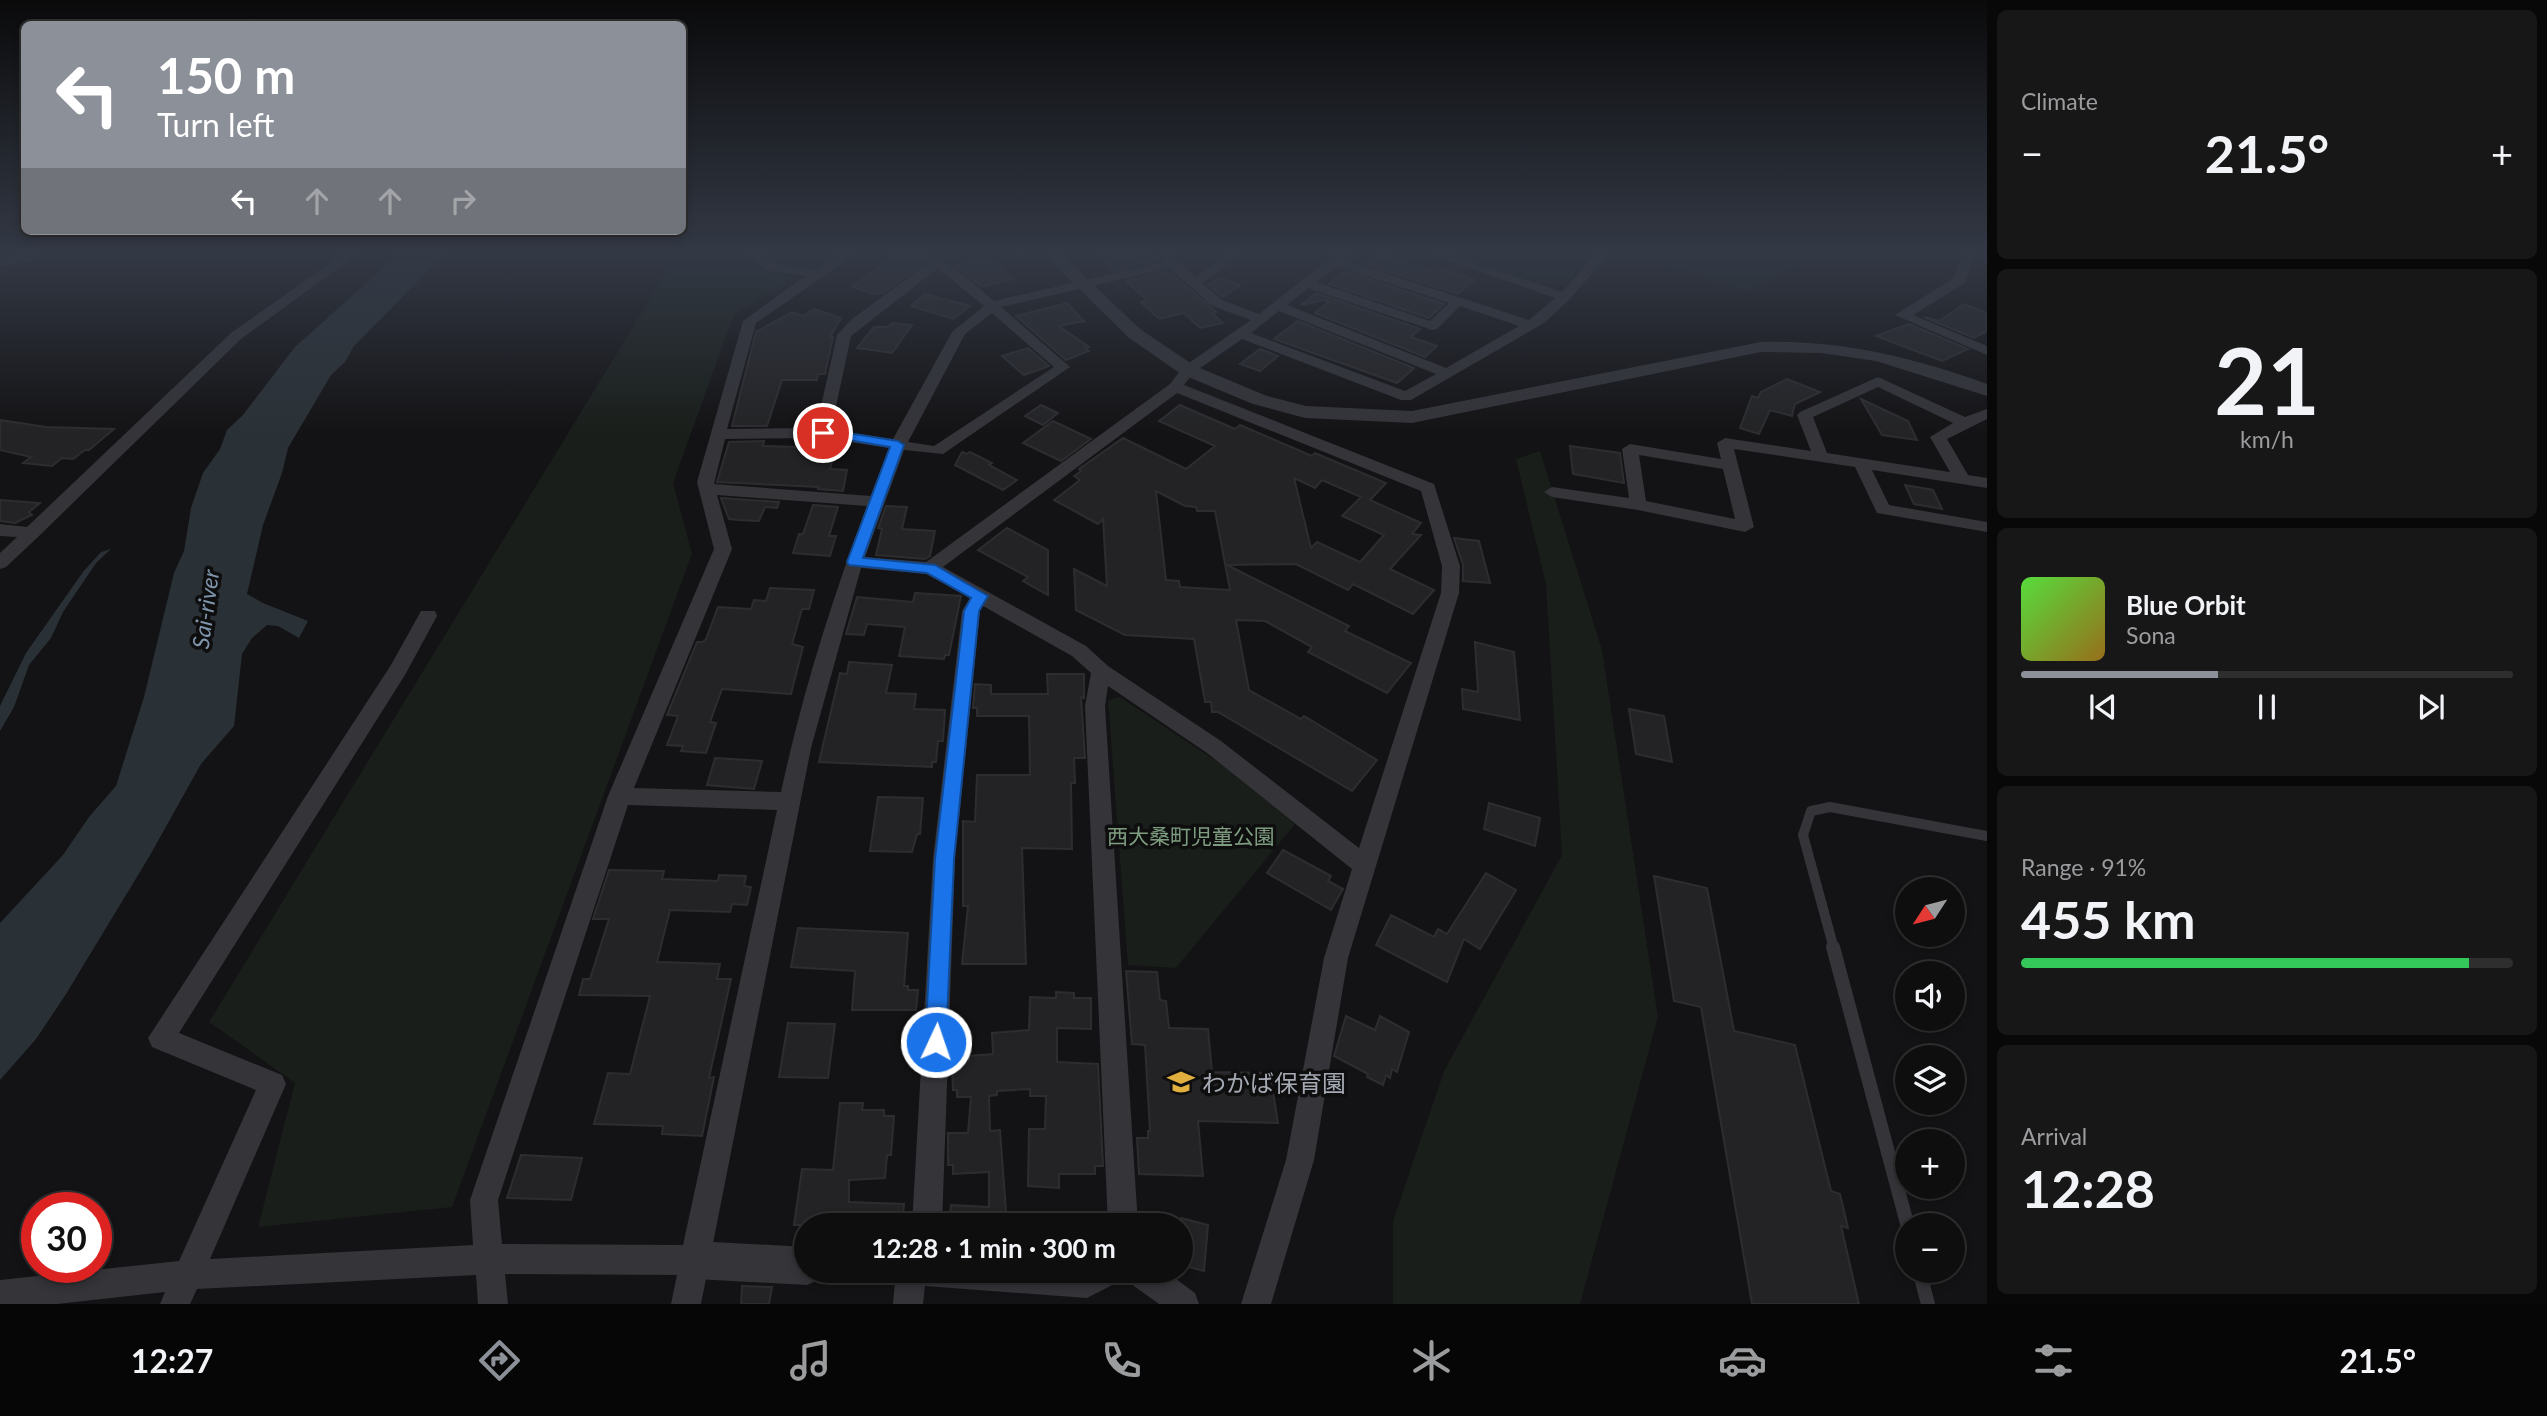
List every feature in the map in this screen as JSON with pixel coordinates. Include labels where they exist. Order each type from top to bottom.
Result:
[{"type":"street","points":[[0,562],[236,336],[267,314]]},
{"type":"street","points":[[494,1304],[485,1200],[620,796],[723,549],[705,482],[750,321],[760,314]]},
{"type":"street","points":[[823,433],[844,335],[868,314]]},
{"type":"street","points":[[686,1304],[801,748],[854,562],[898,445],[960,332],[982,314]]},
{"type":"street","points":[[719,434],[823,433],[937,451],[1063,367],[1003,314]]},
{"type":"street","points":[[1114,314],[1181,379],[1429,488],[1451,566],[1450,593],[1336,958],[1300,1160],[1256,1304]]},
{"type":"street","points":[[1247,314],[1261,319]]},
{"type":"street","points":[[930,568],[1267,314]]},
{"type":"street","points":[[1297,314],[1447,373]]},
{"type":"street","points":[[1397,314],[1432,326],[1445,314]]},
{"type":"street","points":[[1497,314],[1530,325]]},
{"type":"street","points":[[1241,334],[1406,397],[1530,325],[1544,314]]},
{"type":"street","points":[[1904,314],[1902,315],[1987,351]]},
{"type":"street","points":[[1181,379],[1305,412],[1412,417],[1761,347],[1813,345],[1869,353],[1936,371],[1987,390]]},
{"type":"street","points":[[1821,457],[1805,415],[1878,381],[1965,423]]},
{"type":"street","points":[[1962,479],[1938,437],[1987,414]]},
{"type":"street","points":[[1552,492],[1638,505],[1745,527],[1725,443],[1987,483]]},
{"type":"street","points":[[1638,505],[1630,449],[1731,466]]},
{"type":"street","points":[[1861,463],[1883,509],[1987,527]]},
{"type":"street","points":[[707,489],[876,501]]},
{"type":"street","points":[[0,530],[32,533]]},
{"type":"street","points":[[854,562],[930,568],[1079,651],[1101,671],[1214,747],[1365,866]]},
{"type":"street","points":[[928,1213],[944,859],[971,611],[980,596]]},
{"type":"street","points":[[175,1304],[273,1084],[161,1038],[398,670],[428,616]]},
{"type":"street","points":[[1101,671],[1095,706],[1122,1213]]},
{"type":"street","points":[[620,796],[789,801]]},
{"type":"street","points":[[0,1294],[188,1275],[489,1259],[695,1261],[794,1265]]},
{"type":"street","points":[[908,1304],[910,1283]]},
{"type":"street","points":[[1156,1283],[1184,1304]]},
{"type":"lane","points":[[1904,1213],[1803,835],[1811,811],[1830,807],[1987,836]]},
{"type":"lane","points":[[1922,1283],[1928,1304]]},
{"type":"green space","points":[[641,314],[734,314],[673,483],[692,554],[452,1207],[258,1227],[295,1083],[209,1022]]},
{"type":"green space","points":[[1540,451],[1602,650],[1658,1017],[1580,1304],[1393,1304],[1393,1221],[1444,1071],[1562,855],[1546,584],[1516,459]]},
{"type":"green space","name":"西大桑町児童公園","points":[[1120,697],[1222,765],[1295,824],[1176,968],[1128,965],[1108,700]]},
{"type":"water","name":"Sai-river","points":[[332,314],[386,314],[354,346],[345,362],[331,375],[288,448],[263,525],[247,594],[308,621],[299,638],[278,626],[267,625],[252,638],[242,654],[234,726],[201,764],[149,857],[66,994],[36,1039],[0,1080],[0,923],[63,855],[89,817],[116,786],[144,697],[174,573],[184,551],[191,508],[203,473],[220,449],[227,430],[243,415],[295,347]]},
{"type":"water","points":[[111,549],[96,563],[63,612],[51,638],[29,665],[14,707],[0,731],[0,706],[26,653],[83,572],[101,552]]},
{"type":"building","points":[[789,314],[803,316],[829,314],[841,318],[830,337],[833,337],[825,374],[818,374],[817,380],[782,380],[767,426],[732,426],[756,332]]},
{"type":"building","points":[[936,314],[960,314],[953,319]]},
{"type":"building","points":[[1077,314],[1084,321],[1059,326],[1089,347],[1085,348],[1089,351],[1066,360],[1016,316]]},
{"type":"building","points":[[1154,314],[1180,314],[1159,319]]},
{"type":"building","points":[[1185,314],[1213,314],[1223,323],[1200,328]]},
{"type":"building","points":[[1317,314],[1376,314],[1420,329],[1411,337],[1437,346],[1425,357]]},
{"type":"building","points":[[1417,314],[1433,314],[1429,318]]},
{"type":"building","points":[[1950,314],[1987,314],[1987,331],[1974,338],[1924,317],[1939,321]]},
{"type":"building","points":[[1298,321],[1414,368],[1397,383],[1274,339]]},
{"type":"building","points":[[892,323],[912,325],[892,353],[857,348],[874,327],[888,327]]},
{"type":"building","points":[[1909,324],[1968,349],[1942,361],[1876,336]]},
{"type":"building","points":[[1028,348],[1049,366],[1024,375],[1002,356]]},
{"type":"building","points":[[1260,349],[1278,356],[1260,371],[1240,364]]},
{"type":"building","points":[[1787,379],[1820,392],[1795,404],[1792,416],[1770,410],[1759,434],[1740,428],[1752,396],[1758,398],[1761,392]]},
{"type":"building","points":[[1861,399],[1908,421],[1917,440],[1882,435]]},
{"type":"building","points":[[1041,405],[1058,413],[1043,425],[1025,416]]},
{"type":"building","points":[[1180,405],[1235,429],[1240,425],[1312,456],[1315,453],[1386,483],[1370,500],[1421,523],[1412,534],[1421,535],[1390,569],[1434,590],[1413,614],[1353,584],[1348,590],[1296,564],[1227,565],[1349,626],[1345,631],[1411,663],[1387,693],[1308,652],[1312,647],[1265,621],[1236,620],[1249,690],[1301,719],[1304,716],[1377,760],[1352,791],[1218,712],[1212,712],[1211,702],[1205,702],[1194,639],[1125,635],[1076,610],[1074,569],[1107,586],[1103,519],[1098,524],[1054,500],[1080,480],[1074,476],[1081,471],[1079,469],[1123,438],[1186,469],[1215,446],[1159,421]],"holes":[[[1294,478],[1315,488],[1322,480],[1361,497],[1342,516],[1384,535],[1360,562],[1317,542],[1311,548]],[[1156,491],[1185,506],[1196,507],[1197,511],[1215,511],[1230,590],[1180,587],[1179,581],[1166,580]]]},
{"type":"building","points":[[0,420],[46,427],[114,429],[89,450],[73,459],[62,458],[52,466],[23,463],[31,457],[0,450]]},
{"type":"building","points":[[1053,421],[1091,439],[1061,461],[1023,443]]},
{"type":"building","points":[[764,441],[763,446],[836,448],[830,469],[847,470],[843,491],[818,489],[819,487],[717,482],[729,442]]},
{"type":"building","points":[[1570,446],[1620,453],[1624,483],[1573,474]]},
{"type":"building","points":[[962,452],[970,452],[992,463],[989,465],[1017,480],[1003,490],[955,465]]},
{"type":"building","points":[[1905,485],[1933,490],[1942,509],[1914,504]]},
{"type":"building","points":[[721,498],[779,502],[777,508],[765,507],[759,521],[739,520],[729,519]]},
{"type":"building","points":[[0,500],[40,503],[29,512],[32,515],[15,523],[0,521]]},
{"type":"building","points":[[813,505],[838,507],[829,536],[836,536],[830,556],[793,553]]},
{"type":"building","points":[[886,506],[907,507],[902,529],[935,531],[930,556],[925,559],[876,555],[882,529],[878,528]]},
{"type":"building","points":[[1007,528],[1048,550],[1048,595],[1023,581],[1028,577],[978,550]]},
{"type":"building","points":[[1454,538],[1479,541],[1490,583],[1463,581],[1463,565]]},
{"type":"building","points":[[770,588],[814,590],[809,609],[802,609],[792,644],[803,647],[791,694],[722,689],[710,722],[716,723],[706,753],[681,751],[683,746],[667,745],[678,716],[667,715],[697,642],[706,639],[718,607],[751,609],[754,600],[766,601]]},
{"type":"building","points":[[915,593],[961,596],[949,655],[945,655],[944,659],[899,656],[905,627],[867,624],[864,635],[846,634],[857,597],[913,602]]},
{"type":"building","points":[[1475,642],[1514,652],[1520,720],[1463,709],[1462,689],[1478,692]]},
{"type":"building","points":[[849,662],[892,665],[886,693],[916,694],[914,709],[945,710],[943,741],[938,741],[936,762],[932,762],[932,767],[819,762],[840,673],[847,674]]},
{"type":"building","points":[[1047,674],[1084,674],[1084,698],[1081,697],[1085,758],[1074,758],[1075,783],[1071,783],[1072,849],[1022,848],[1026,964],[962,964],[968,906],[963,906],[963,821],[975,822],[977,775],[1030,775],[1029,716],[977,716],[977,708],[973,708],[975,684],[991,685],[991,694],[1048,694]]},
{"type":"building","points":[[1629,709],[1664,716],[1672,762],[1636,754]]},
{"type":"building","points":[[715,758],[762,761],[754,789],[707,785]]},
{"type":"building","points":[[878,797],[923,798],[920,834],[917,834],[912,852],[870,851]]},
{"type":"building","points":[[1489,803],[1540,818],[1535,846],[1484,829]]},
{"type":"building","points":[[1283,850],[1331,876],[1328,881],[1343,889],[1331,910],[1267,873]]},
{"type":"building","points":[[609,870],[664,871],[662,879],[718,881],[719,875],[746,876],[744,886],[751,887],[747,905],[732,904],[730,912],[670,910],[657,962],[720,964],[717,979],[731,979],[709,1078],[714,1077],[702,1136],[662,1134],[663,1126],[594,1124],[608,1073],[630,1074],[650,996],[579,995],[583,979],[590,979],[609,919],[593,919]]},
{"type":"building","points":[[1486,873],[1516,890],[1480,949],[1464,939],[1447,982],[1376,945],[1391,915],[1434,937],[1438,929],[1447,934]]},
{"type":"building","points":[[1654,876],[1707,888],[1734,1031],[1795,1045],[1831,1191],[1840,1194],[1848,1228],[1841,1226],[1859,1304],[1752,1304],[1701,1007],[1674,1001]]},
{"type":"building","points":[[798,928],[908,933],[904,986],[908,986],[908,990],[918,990],[916,1010],[852,1010],[855,971],[791,967]]},
{"type":"building","points":[[1126,971],[1157,972],[1160,1000],[1166,1001],[1169,1028],[1208,1029],[1212,1072],[1270,1073],[1278,1123],[1198,1121],[1203,1176],[1139,1174],[1137,1138],[1148,1138],[1150,1131],[1145,1045],[1132,1044]]},
{"type":"building","points":[[1056,992],[1074,993],[1074,998],[1091,998],[1091,1029],[1057,1028],[1057,1062],[1098,1064],[1103,1166],[1095,1166],[1095,1174],[1059,1174],[1059,1188],[1028,1186],[1029,1129],[1045,1129],[1046,1096],[1030,1096],[1030,1089],[997,1091],[997,1095],[989,1096],[990,1131],[1000,1130],[1006,1213],[950,1213],[951,1205],[989,1207],[989,1172],[953,1174],[953,1165],[948,1165],[948,1133],[968,1133],[971,1097],[957,1097],[957,1090],[953,1090],[952,1062],[969,1061],[969,1056],[993,1054],[992,1033],[1029,1030],[1030,997],[1056,998]]},
{"type":"building","points":[[1346,1016],[1375,1030],[1380,1016],[1409,1032],[1397,1072],[1392,1069],[1390,1078],[1386,1075],[1383,1085],[1334,1056]]},
{"type":"building","points":[[788,1023],[835,1024],[828,1078],[779,1077]]},
{"type":"building","points":[[840,1103],[863,1103],[862,1110],[884,1110],[884,1116],[894,1116],[891,1155],[887,1155],[885,1178],[849,1180],[849,1202],[904,1204],[903,1213],[796,1213],[802,1169],[833,1170]]},
{"type":"building","points":[[521,1155],[582,1158],[571,1200],[507,1198]]},
{"type":"building","points":[[1193,1221],[1208,1225],[1204,1271],[1193,1268]]},
{"type":"building","points":[[742,1286],[772,1287],[769,1304],[741,1304]]},
{"type":"place","name":"わかば保育園","points":[[1181,1082]]},
{"type":"route","points":[[823,433],[898,445],[854,562],[930,568],[980,596],[971,611],[944,859],[936,1042]]}]
